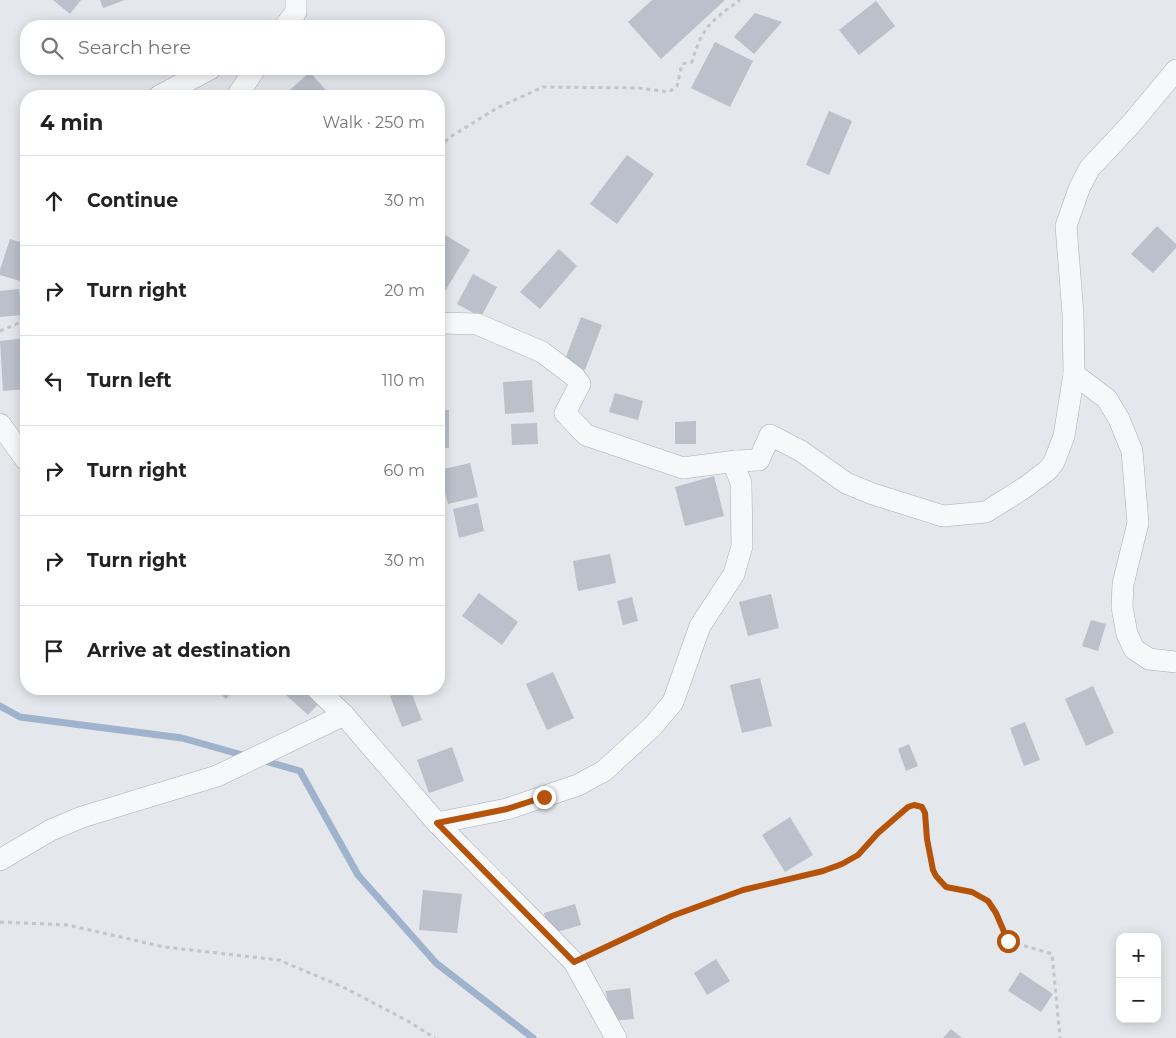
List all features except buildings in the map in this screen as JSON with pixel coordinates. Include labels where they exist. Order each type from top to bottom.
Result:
[{"type":"street","points":[[290,20],[296,12],[296,0]]},
{"type":"street","points":[[445,323],[477,324],[542,352],[575,377],[580,384],[565,413],[586,435],[683,468],[759,460],[770,435],[801,451],[846,483],[872,494],[943,516],[986,512],[1027,486],[1048,470],[1054,462],[1064,436],[1074,374],[1073,314],[1066,226],[1079,189],[1089,169],[1132,123],[1176,70]]},
{"type":"street","points":[[170,90],[199,75]]},
{"type":"street","points":[[241,90],[251,75]]},
{"type":"street","points":[[1074,374],[1107,399],[1119,419],[1132,451],[1138,523],[1123,584],[1122,607],[1127,634],[1134,649],[1149,659],[1176,662]]},
{"type":"street","points":[[0,424],[20,452]]},
{"type":"street","points":[[437,823],[507,809],[578,785],[604,771],[653,726],[673,702],[700,626],[734,574],[742,546],[741,483],[735,467],[736,461]]},
{"type":"street","points":[[323,695],[344,715],[437,823],[574,962],[616,1038]]},
{"type":"street","points":[[0,860],[51,830],[82,817],[217,776],[344,715]]},
{"type":"path","points":[[445,142],[497,108],[542,87],[639,88],[669,92],[677,86],[682,64],[692,62],[698,41],[713,19],[740,0]]},
{"type":"path","points":[[0,331],[20,323]]},
{"type":"path","points":[[574,962],[672,916],[743,890],[823,871],[842,864],[858,855],[878,833],[908,807],[914,805],[922,807],[925,813],[927,839],[933,870],[946,887],[972,892],[988,901],[996,913],[1008,941],[1052,954],[1060,1038]]},
{"type":"path","points":[[0,922],[68,925],[164,947],[279,960],[343,987],[406,1020],[435,1038]]},
{"type":"waterway","points":[[0,706],[20,717],[182,738],[246,756]]},
{"type":"waterway","points":[[261,760],[300,771],[358,875],[436,963],[533,1038]]},
{"type":"route","points":[[544,797],[507,809],[437,823],[574,962],[672,916],[743,890],[823,871],[842,864],[858,855],[878,833],[908,807],[914,805],[922,807],[925,813],[927,839],[936,876],[946,887],[972,892],[988,901],[996,913],[1008,941]]}]
